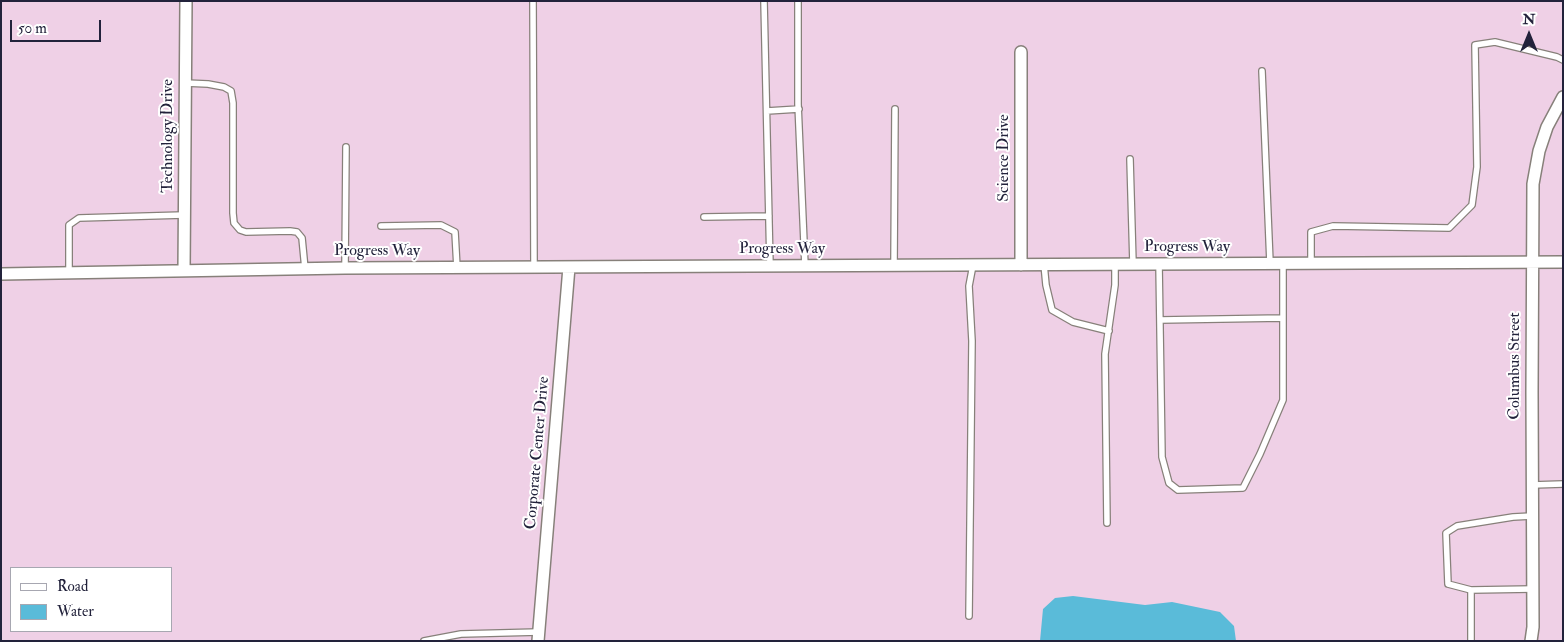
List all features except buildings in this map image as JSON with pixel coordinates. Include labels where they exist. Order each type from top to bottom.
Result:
[{"type":"street","name":"Technology Drive","points":[[184,271],[186,1]]},
{"type":"street","name":"Science Drive","points":[[1021,52],[1021,265]]},
{"type":"street","name":"Columbus Street","points":[[1531,641],[1533,627],[1533,184],[1542,143],[1563,97]]},
{"type":"street","name":"Progress Way","points":[[1,274],[345,268],[1563,262]]},
{"type":"street","name":"Corporate Center Drive","points":[[538,636],[569,267]]},
{"type":"lane","points":[[533,1],[534,267]]},
{"type":"lane","points":[[764,1],[770,266]]},
{"type":"lane","points":[[798,1],[798,109],[805,266]]},
{"type":"lane","points":[[1311,263],[1311,232],[1333,226],[1449,228],[1472,205],[1477,167],[1475,45],[1495,42],[1558,57],[1563,60]]},
{"type":"lane","points":[[1262,71],[1270,263]]},
{"type":"lane","points":[[185,83],[208,84],[224,87],[230,91],[233,103],[234,223],[240,230],[246,232],[297,232],[302,238],[305,269]]},
{"type":"lane","points":[[766,111],[798,109]]},
{"type":"lane","points":[[894,265],[895,109]]},
{"type":"lane","points":[[345,268],[346,147]]},
{"type":"lane","points":[[1130,158],[1133,264]]},
{"type":"lane","points":[[69,273],[69,225],[80,218],[184,215]]},
{"type":"lane","points":[[704,217],[769,216]]},
{"type":"lane","points":[[381,226],[441,225],[455,232],[457,268]]},
{"type":"lane","points":[[1159,264],[1162,457],[1169,484],[1178,490],[1243,488],[1260,454],[1283,400],[1283,263]]},
{"type":"lane","points":[[1044,264],[1046,285],[1052,310],[1073,322],[1108,331]]},
{"type":"lane","points":[[1107,523],[1105,354],[1115,285],[1115,264]]},
{"type":"lane","points":[[969,616],[972,342],[969,286],[973,265]]},
{"type":"lane","points":[[1160,320],[1283,318]]},
{"type":"lane","points":[[1532,485],[1563,484]]},
{"type":"lane","points":[[1532,516],[1513,516],[1457,526],[1446,534],[1448,584],[1471,590],[1533,589]]},
{"type":"lane","points":[[1471,590],[1471,641]]},
{"type":"lane","points":[[424,641],[461,634],[538,636]]},
{"type":"shaded area","points":[[1,1],[1563,1],[1563,641],[1,641]]},
{"type":"water","points":[[1073,596],[1145,605],[1172,602],[1220,612],[1234,626],[1236,641],[1040,641],[1043,609],[1055,598]]}]
